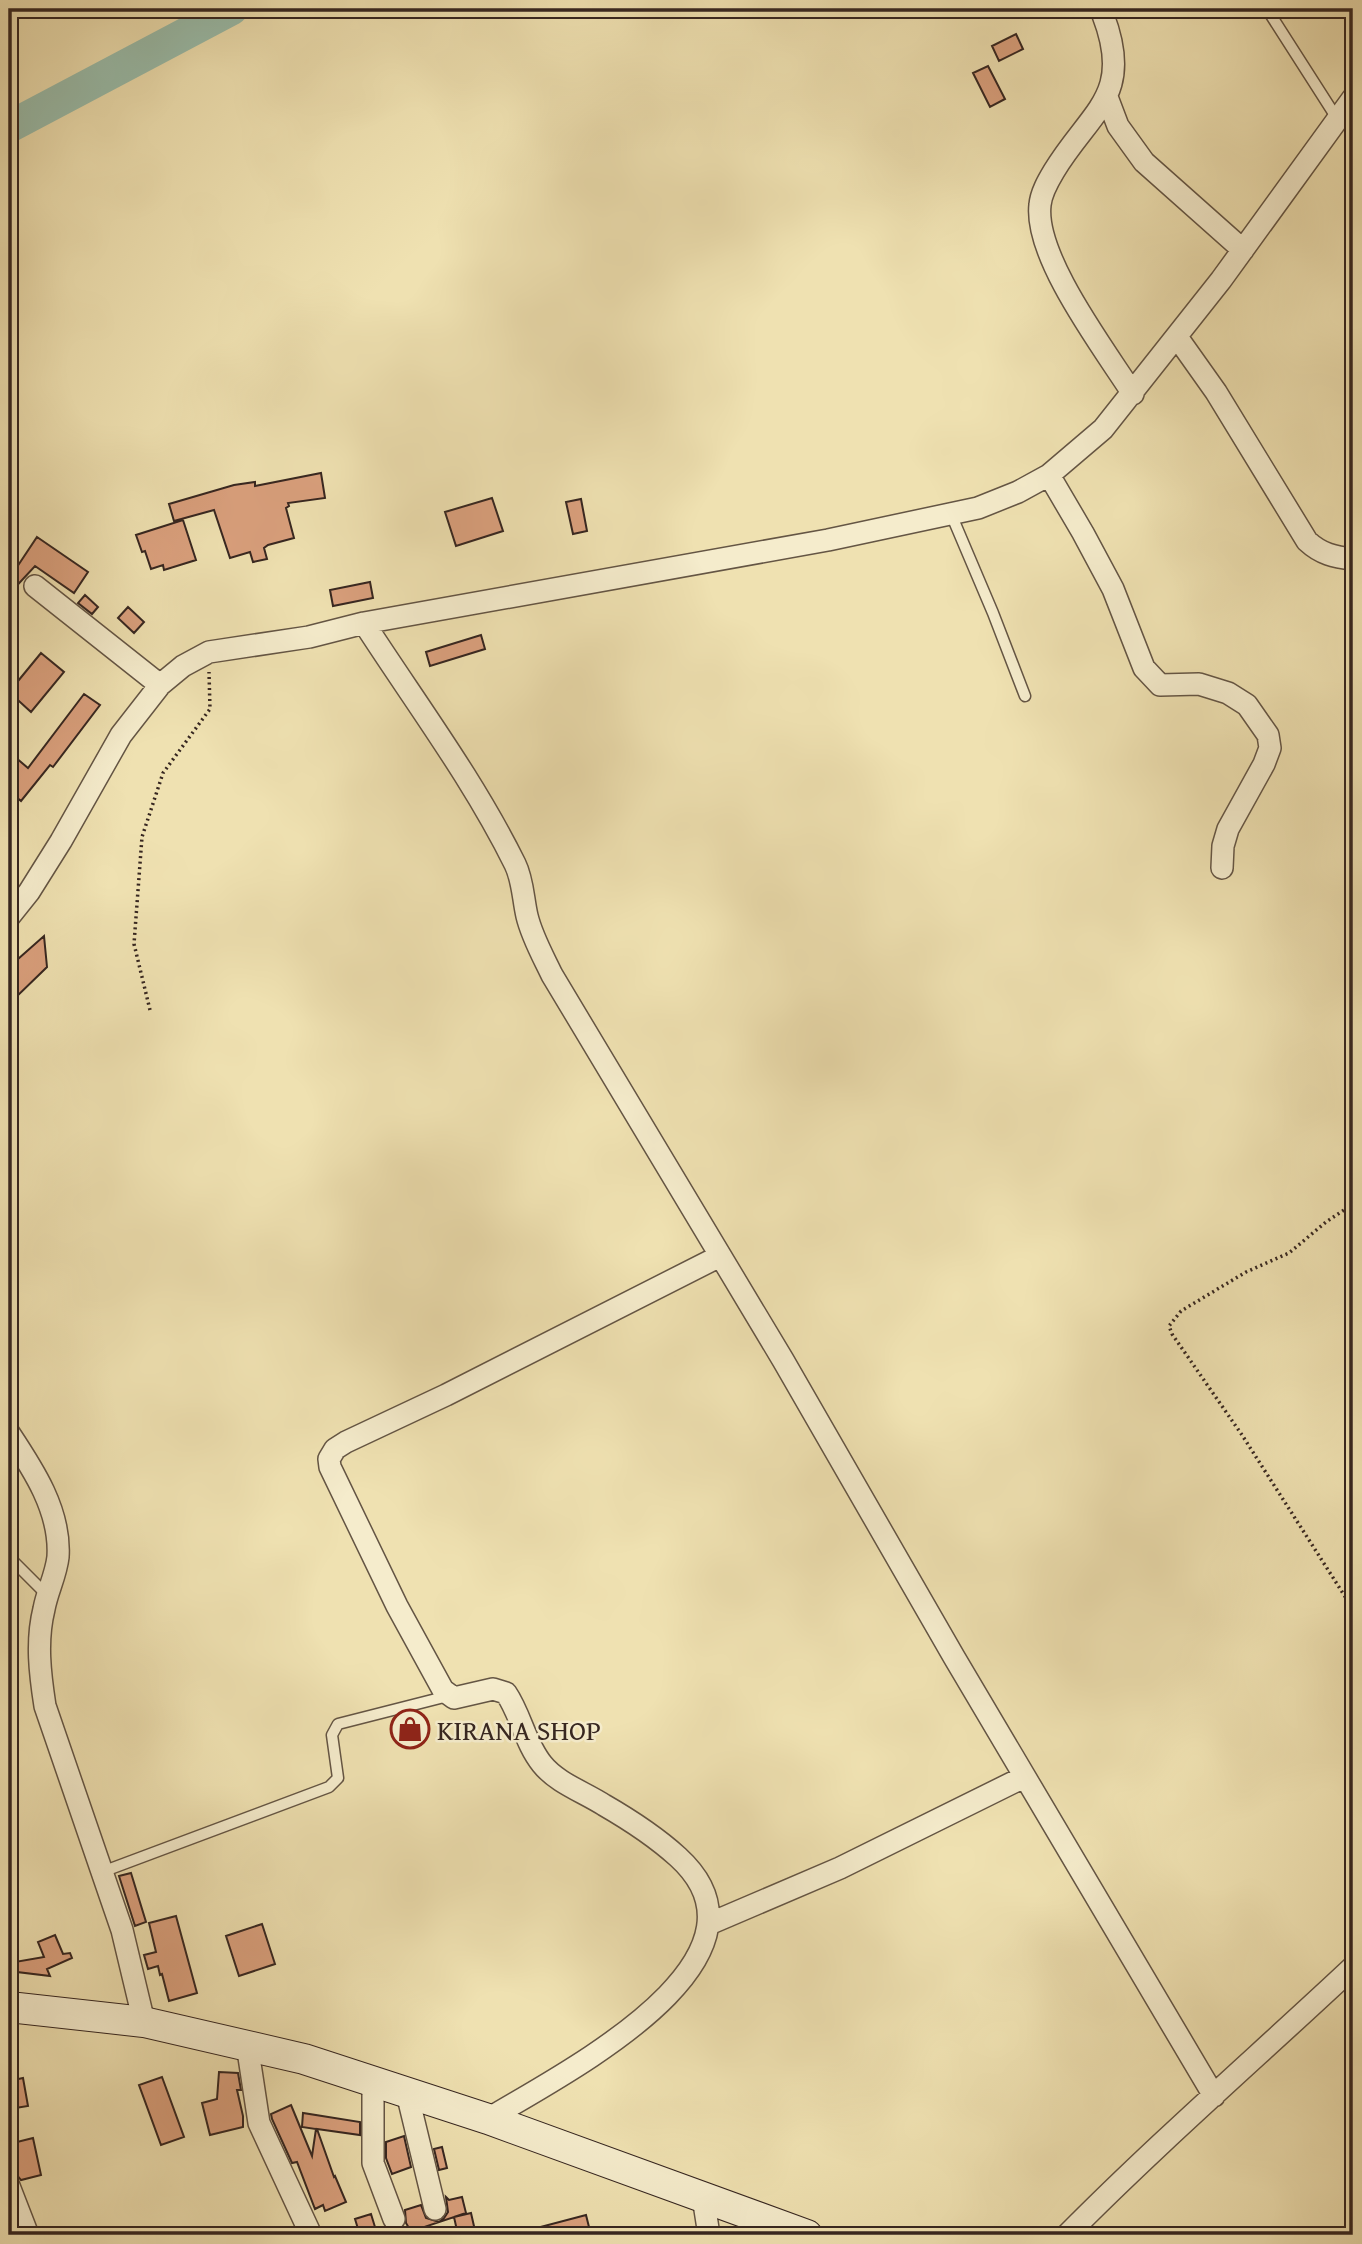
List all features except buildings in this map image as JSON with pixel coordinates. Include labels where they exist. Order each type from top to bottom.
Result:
[{"type":"street","points":[[1103,15],[1114,56],[1113,77],[1107,97],[1097,115],[1064,155],[1046,185],[1040,205],[1042,229],[1051,259],[1077,307],[1133,394]]},
{"type":"street","points":[[1107,97],[1118,126],[1144,162],[1243,250]]},
{"type":"street","points":[[9,917],[29,892],[61,841],[121,735],[160,685],[183,666],[209,652],[309,637],[364,623],[828,540],[988,504],[1049,475],[1103,429],[1133,394],[1243,250],[1353,98]]},
{"type":"street","points":[[1177,337],[1216,392],[1307,541],[1319,552],[1336,558],[1353,559]]},
{"type":"street","points":[[1049,475],[1113,589],[1144,668],[1151,678],[1160,685],[1199,684],[1228,693],[1247,705],[1268,735],[1270,748],[1264,764],[1228,829],[1223,846],[1222,868]]},
{"type":"street","points":[[35,586],[160,685]]},
{"type":"street","points":[[364,623],[447,748],[506,846],[517,868],[527,917],[536,944],[552,975],[1214,2096]]},
{"type":"street","points":[[488,2119],[600,2048],[646,2015],[672,1990],[700,1955],[709,1924],[709,1910],[704,1893],[680,1859],[604,1804],[555,1776],[542,1764],[506,1693],[493,1689],[464,1698],[448,1696],[436,1681],[370,1553],[329,1460],[331,1453],[346,1442],[468,1384],[720,1256]]},
{"type":"street","points":[[9,1433],[30,1465],[53,1514],[58,1539],[58,1559],[39,1641],[40,1675],[46,1706],[122,1930],[144,2022]]},
{"type":"street","points":[[709,1924],[840,1868],[1024,1777]]},
{"type":"street","points":[[1067,2235],[1139,2162],[1353,1967]]},
{"type":"street","points":[[9,2007],[144,2022],[247,2044],[373,2081],[488,2119],[807,2235]]},
{"type":"street","points":[[247,2044],[259,2123],[310,2235]]},
{"type":"street","points":[[373,2081],[373,2163],[394,2219]]},
{"type":"street","points":[[407,2093],[435,2209]]},
{"type":"street","points":[[9,2186],[28,2235]]},
{"type":"street","points":[[703,2197],[709,2235]]},
{"type":"lane","points":[[1267,9],[1338,120]]},
{"type":"lane","points":[[951,514],[1025,696]]},
{"type":"lane","points":[[9,1557],[48,1596]]},
{"type":"lane","points":[[102,1872],[329,1787],[338,1778],[332,1735],[338,1724],[448,1696]]},
{"type":"path","points":[[150,1010],[134,944],[142,837],[163,773],[210,709],[209,652]]},
{"type":"path","points":[[1353,1204],[1326,1222],[1289,1253],[1238,1276],[1181,1311],[1170,1326],[1172,1334],[1241,1435],[1353,1609]]},
{"type":"waterway","points":[[9,127],[232,9]]},
{"type":"place","name":"KIRANA SHOP","points":[[410,1729]]}]
